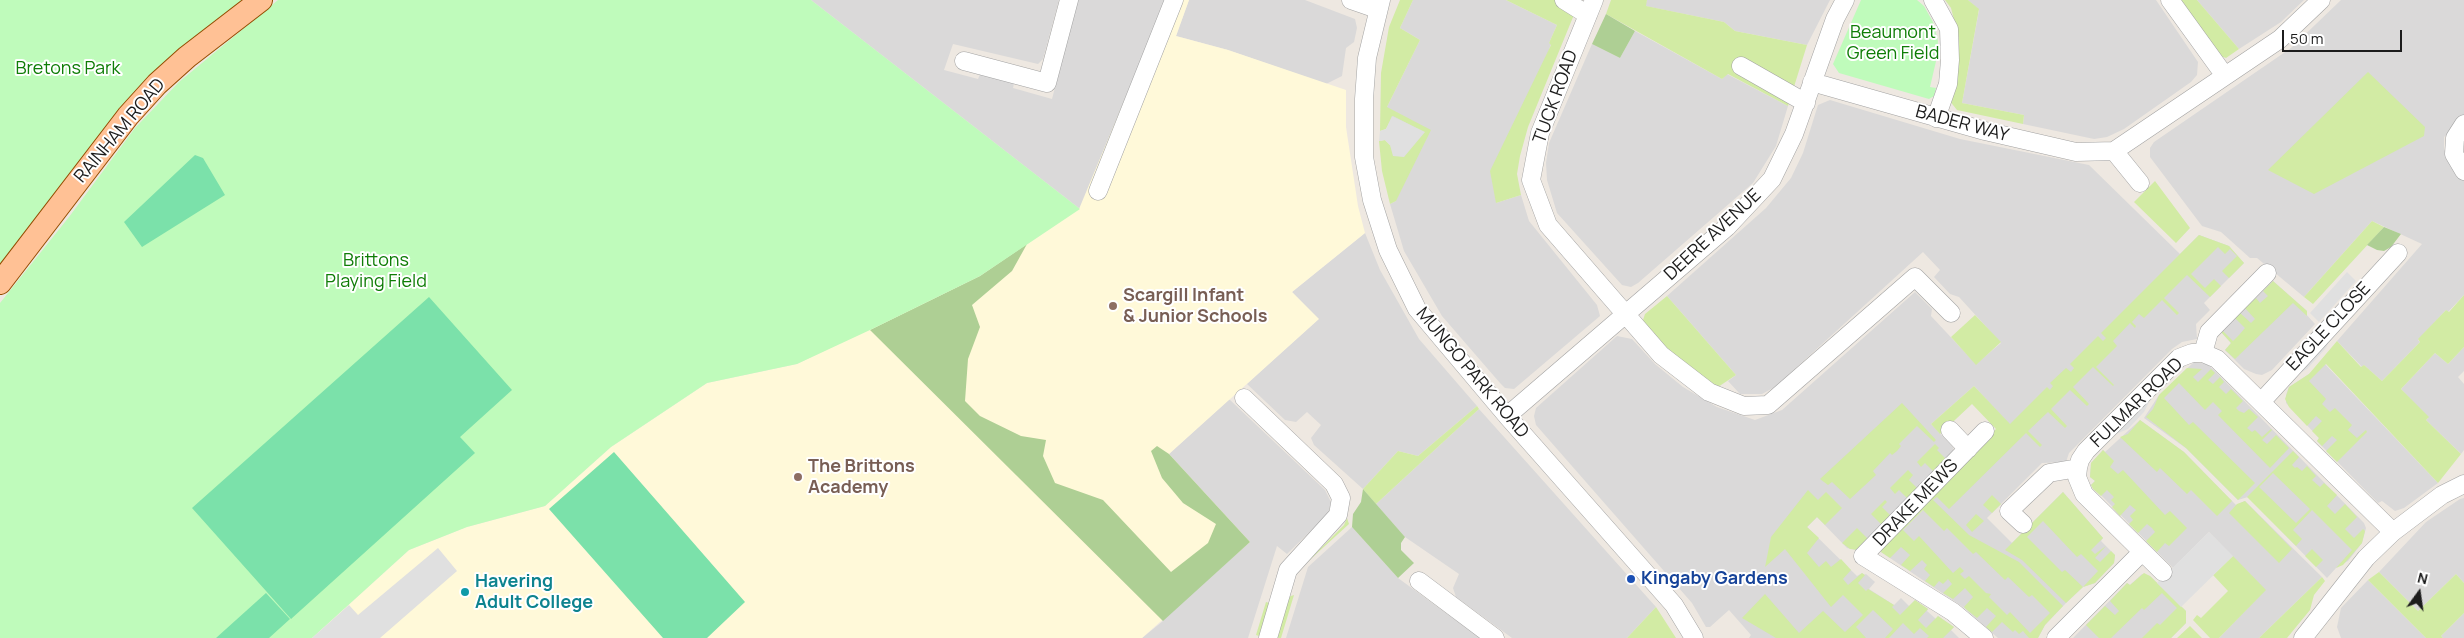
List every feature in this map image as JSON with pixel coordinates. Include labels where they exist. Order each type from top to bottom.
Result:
[{"type":"main road","name":"RAINHAM ROAD","points":[[0,282],[128,116],[157,84],[261,0]]},
{"type":"street","points":[[964,61],[1047,83],[1069,0]]},
{"type":"street","points":[[1098,191],[1174,0]]},
{"type":"street","points":[[1351,0],[1379,4]]},
{"type":"street","points":[[1564,0],[1591,7]]},
{"type":"street","name":"DEERE AVENUE","points":[[1507,416],[1727,227],[1772,179],[1806,103],[1835,19],[1845,0]]},
{"type":"street","points":[[1933,0],[1949,28],[1950,60],[1948,84],[1936,118]]},
{"type":"street","points":[[2170,0],[2225,76]]},
{"type":"street","points":[[2140,184],[2114,152],[2280,38],[2321,0]]},
{"type":"street","name":"MUNGO PARK ROAD","points":[[1379,4],[1367,58],[1364,99],[1364,157],[1375,209],[1388,250],[1417,309],[1507,416],[1674,605],[1694,638]]},
{"type":"street","name":"TUCK ROAD","points":[[1591,7],[1540,133],[1530,180],[1548,225],[1661,354],[1709,392],[1744,406],[1768,405],[1915,277],[1951,313]]},
{"type":"street","points":[[1741,66],[1806,103]]},
{"type":"street","name":"BADER WAY","points":[[1812,82],[1985,131],[2076,152],[2114,152]]},
{"type":"street","points":[[2464,124],[2454,138],[2454,154],[2464,171]]},
{"type":"street","name":"EAGLE CLOSE","points":[[2262,401],[2398,253]]},
{"type":"street","points":[[2203,353],[2209,332],[2267,273]]},
{"type":"street","name":"FULMAR ROAD","points":[[2078,468],[2080,460],[2086,452],[2180,358],[2192,352],[2203,353],[2217,359],[2262,401],[2393,532]]},
{"type":"street","points":[[1244,398],[1334,484],[1342,498],[1338,515],[1288,570],[1268,638]]},
{"type":"street","name":"DRAKE MEWS","points":[[1950,430],[1968,449]]},
{"type":"street","name":"DRAKE MEWS","points":[[1984,638],[1953,612],[1863,556],[1985,431]]},
{"type":"street","points":[[2023,524],[2009,510],[2049,473],[2078,468],[2077,477],[2084,494],[2163,572]]},
{"type":"street","points":[[2312,635],[2366,558],[2393,532],[2442,495],[2464,484]]},
{"type":"street","points":[[2056,638],[2142,552]]},
{"type":"street","points":[[1419,581],[1494,638]]},
{"type":"shaded area","points":[[811,0],[1059,0],[1043,59],[1038,64],[953,44],[944,70],[978,79],[981,72],[1015,79],[1013,88],[1052,99],[1078,0],[1166,0],[1080,209]]},
{"type":"shaded area","points":[[1166,0],[1189,0],[1176,36],[1228,50],[1346,90],[1346,127],[1358,206],[1365,233],[1292,292],[1319,319],[1169,454],[1250,542],[1142,638],[312,638],[409,550],[467,527],[545,506],[611,447],[707,383],[797,364],[980,276],[1079,209]]},
{"type":"shaded area","points":[[1189,0],[1305,0],[1355,19],[1357,28],[1354,42],[1346,48],[1342,76],[1326,84],[1228,50],[1176,36]]},
{"type":"shaded area","points":[[1413,0],[1506,0],[1557,25],[1549,43],[1551,44],[1496,203],[1521,195],[1529,221],[1597,305],[1600,316],[1514,389],[1505,388],[1500,383],[1442,316],[1404,251],[1390,204],[1396,201],[1387,107],[1420,40],[1400,28]]},
{"type":"shaded area","points":[[1647,0],[1830,0],[1807,45],[1735,31],[1724,22],[1645,6]]},
{"type":"shaded area","points":[[1968,0],[2156,0],[2198,62],[2197,75],[2191,82],[2124,129],[2107,137],[2094,139],[2023,124],[2024,115],[1962,103],[1979,10]]},
{"type":"shaded area","points":[[2197,0],[2304,0],[2281,22],[2239,49]]},
{"type":"shaded area","points":[[2341,0],[2464,0],[2464,118],[2444,137],[2444,149],[2457,175],[2464,178],[2464,295],[2448,312],[2446,310],[2418,340],[2420,342],[2382,381],[2364,365],[2362,367],[2337,341],[2422,244],[2372,221],[2304,297],[2257,258],[2250,258],[2221,232],[2202,226],[2150,157],[2150,148],[2154,142],[2291,48]]},
{"type":"shaded area","points":[[1635,31],[1722,79],[1727,74],[1788,106],[1776,146],[1753,183],[1631,287],[1622,285],[1557,213],[1547,180],[1546,163],[1549,143],[1592,44],[1620,58]]},
{"type":"shaded area","points":[[1830,100],[1960,139],[2089,165],[2180,254],[2199,235],[2229,246],[2244,263],[2204,303],[2210,310],[2196,324],[2197,339],[2182,342],[2172,349],[2069,453],[2066,462],[2042,463],[1987,518],[2012,543],[2063,492],[2103,538],[2101,541],[2115,555],[2114,563],[2095,583],[2083,587],[2066,603],[2045,625],[2038,638],[1998,638],[1963,607],[1881,552],[2009,424],[1974,386],[1931,424],[1953,447],[1954,454],[1947,464],[1856,550],[1847,548],[1817,517],[1807,527],[1857,576],[1862,573],[1866,574],[1875,582],[1869,589],[1894,605],[1901,598],[1909,606],[1915,600],[1928,609],[1927,611],[1936,619],[1938,616],[1954,627],[1951,630],[1959,638],[1749,638],[1751,635],[1729,610],[1710,627],[1706,627],[1692,603],[1536,425],[1534,416],[1536,408],[1617,336],[1632,339],[1655,364],[1683,387],[1717,407],[1755,420],[1782,410],[1915,292],[1932,309],[1931,316],[1976,364],[2001,343],[1959,297],[1950,294],[1934,277],[1940,270],[1923,252],[1775,387],[1762,394],[1740,394],[1728,381],[1736,375],[1667,296],[1766,208],[1791,178],[1803,153],[1818,105]]},
{"type":"shaded area","points":[[1392,116],[1425,132],[1404,157],[1393,156],[1390,145],[1385,140],[1379,141],[1380,131],[1386,129]]},
{"type":"shaded area","points":[[1365,233],[1380,270],[1419,339],[1477,406],[1418,456],[1398,451],[1363,489],[1314,445],[1311,438],[1321,425],[1307,412],[1296,422],[1285,420],[1247,384],[1318,319],[1292,292]]},
{"type":"shaded area","points":[[2347,272],[2356,281],[2319,322],[2310,313]]},
{"type":"shaded area","points":[[2273,281],[2307,311],[2305,313],[2315,324],[2272,370],[2262,375],[2244,369],[2225,350],[2231,343],[2221,332]]},
{"type":"shaded area","points":[[2334,331],[2326,348],[2307,369],[2290,379]]},
{"type":"shaded area","points":[[2464,347],[2464,371],[2458,377],[2464,384],[2464,450],[2461,454],[2426,420],[2428,418],[2401,389],[2435,353],[2448,364]]},
{"type":"shaded area","points":[[2322,361],[2438,483],[2404,508],[2395,511],[2382,501],[2378,503],[2317,441],[2319,438],[2286,403],[2286,395],[2289,387],[2309,374]]},
{"type":"shaded area","points":[[2194,362],[2207,364],[2214,370],[2364,523],[2366,528],[2362,543],[2348,561],[2336,568],[2327,578],[2248,497],[2238,500],[2187,449],[2144,418],[2159,395]]},
{"type":"shaded area","points":[[2152,396],[2144,412],[2128,429],[2111,436]]},
{"type":"shaded area","points":[[1229,399],[1325,490],[1331,502],[1328,514],[1287,554],[1277,546],[1248,638],[1142,638],[1163,621],[1169,454]]},
{"type":"shaded area","points":[[1479,409],[1656,607],[1627,638],[1512,638],[1456,597],[1453,588],[1459,574],[1405,537],[1376,504]]},
{"type":"shaded area","points":[[2140,420],[2184,452],[2236,505],[2245,501],[2322,577],[2259,638],[2219,638],[2265,590],[2209,532],[2173,568],[2091,485],[2095,481],[2090,477],[2091,463],[2103,450],[2105,452]]},
{"type":"shaded area","points":[[2464,498],[2464,583],[2456,574],[2418,611],[2379,572],[2426,522]]},
{"type":"shaded area","points":[[1352,527],[1398,578],[1480,638],[1286,638],[1308,567]]},
{"type":"shaded area","points":[[2209,532],[2233,556],[2181,607],[2157,583]]},
{"type":"shaded area","points":[[438,548],[457,571],[380,638],[312,638],[349,605],[358,615]]},
{"type":"shaded area","points":[[2142,574],[2150,576],[2186,611],[2186,623],[2171,638],[2073,638],[2127,583],[2130,585]]},
{"type":"shaded area","points":[[2368,580],[2426,638],[2341,638],[2337,627],[2341,608]]},
{"type":"shaded area","points":[[2464,613],[2464,638],[2443,638],[2441,636]]},
{"type":"green space","name":"Bretons Park","points":[[0,0],[248,0],[0,267]]},
{"type":"green space","name":"Brittons Playing Field","points":[[278,0],[811,0],[1080,209],[980,276],[870,330],[797,364],[707,383],[611,447],[545,506],[467,527],[409,550],[312,638],[0,638],[0,303],[69,217],[135,128],[179,82]]},
{"type":"green space","points":[[1400,0],[1413,0],[1400,28],[1420,40],[1387,107],[1431,130],[1396,201],[1390,204],[1382,171],[1379,141],[1385,140],[1390,145],[1424,132],[1393,116],[1386,129],[1380,131],[1381,73],[1389,27]]},
{"type":"green space","points":[[1506,0],[1580,0],[1528,127],[1517,174],[1521,195],[1496,203],[1490,171],[1551,45],[1549,43],[1557,25]]},
{"type":"green space","points":[[1611,0],[1647,0],[1646,6],[1724,22],[1735,31],[1807,45],[1788,106],[1728,74],[1722,79],[1606,14]]},
{"type":"green space","name":"Beaumont Green Field","points":[[1861,0],[1917,0],[1924,6],[1933,22],[1938,41],[1937,57],[1930,87],[1936,88],[1934,96],[1929,99],[1839,73],[1833,64]]},
{"type":"green space","points":[[1945,0],[1968,0],[1979,9],[1962,103],[2024,115],[2023,124],[1957,110],[1949,100],[1959,59],[1958,35],[1951,8]]},
{"type":"green space","points":[[2178,0],[2197,0],[2239,49],[2226,58],[2215,54]]},
{"type":"green space","points":[[1606,14],[1635,31],[1620,58],[1592,44]]},
{"type":"green space","points":[[2368,72],[2425,127],[2424,136],[2314,194],[2268,170]]},
{"type":"green space","points":[[195,155],[203,158],[225,195],[142,247],[124,222]]},
{"type":"green space","points":[[2155,181],[2190,228],[2176,243],[2134,202]]},
{"type":"green space","points":[[2372,221],[2384,227],[2313,304],[2304,297]]},
{"type":"green space","points":[[2384,227],[2401,234],[2391,247],[2384,251],[2367,245]]},
{"type":"green space","points":[[2199,235],[2229,246],[2244,263],[2229,278],[2222,271],[2237,256],[2230,249],[2225,254],[2218,247],[2191,274],[2205,288],[2214,279],[2221,286],[2210,297],[2187,275],[2164,298],[2179,313],[2177,315],[2162,300],[2144,318],[2139,314],[2132,322],[2136,326],[2135,328],[2130,323],[2113,341],[2117,346],[2096,367],[2113,386],[2093,367],[2073,387],[2089,404],[2087,406],[2070,390],[2051,409],[2067,426],[2065,428],[2048,412],[2028,431],[2042,445],[2040,447],[2026,433],[1949,509],[1937,497],[1933,500],[1969,535],[2019,562],[2063,606],[2045,625],[2038,638],[2029,638],[2023,631],[2019,634],[2015,630],[2013,632],[2002,622],[1992,632],[1986,627],[1996,616],[1987,608],[1977,618],[1967,610],[1964,607],[1973,597],[1965,588],[1953,599],[1943,593],[1952,584],[1948,579],[1943,584],[1939,581],[1934,587],[1925,581],[1930,575],[1924,569],[1927,565],[1922,560],[1910,571],[1901,565],[1910,555],[1901,547],[1890,558],[1881,552],[1882,543],[1996,429],[1972,404],[1940,434],[1931,424],[1974,386],[2010,424],[2047,387],[2050,390],[2053,386],[2050,383],[2066,368],[2071,372],[2074,368],[2070,364],[2098,336],[2103,341],[2106,338],[2101,333]],"holes":[[[1923,510],[1944,531],[1947,528],[1973,554],[1976,552],[2005,580],[2008,577],[2029,597],[2032,595],[2050,613],[2030,633],[2010,612],[2007,615],[1989,597],[1991,594],[1986,593],[1969,576],[1965,579],[1960,574],[1964,571],[1960,567],[1953,573],[1919,536],[1914,541],[1903,530]]]},
{"type":"green space","points":[[1027,244],[1012,271],[972,305],[980,327],[968,359],[965,401],[980,416],[1021,436],[1046,440],[1043,456],[1055,483],[1103,500],[1171,572],[1208,543],[1216,524],[1183,503],[1162,478],[1151,451],[1157,446],[1169,454],[1250,542],[1163,621],[870,330],[980,276]]},
{"type":"green space","points":[[2273,281],[2307,311],[2307,316],[2293,303],[2235,359],[2225,350],[2231,343],[2221,332],[2222,330],[2233,341],[2245,328],[2235,318],[2240,313],[2251,323],[2255,319],[2245,308],[2256,298],[2260,303],[2268,296],[2263,291]]},
{"type":"green space","points":[[2464,295],[2464,347],[2448,364],[2435,353],[2401,389],[2429,417],[2426,420],[2461,454],[2438,483],[2326,364],[2309,381],[2326,399],[2322,404],[2330,412],[2335,408],[2352,425],[2348,430],[2357,438],[2366,430],[2367,432],[2337,462],[2326,451],[2337,440],[2332,436],[2322,446],[2317,441],[2319,438],[2312,431],[2322,421],[2316,416],[2307,426],[2289,407],[2285,399],[2289,387],[2309,374],[2337,341],[2361,367],[2364,365],[2382,381],[2420,342],[2418,339],[2446,310],[2449,312]]},
{"type":"green space","points":[[1667,296],[1736,375],[1715,389],[1702,381],[1649,333],[1643,320],[1645,314]]},
{"type":"green space","points":[[429,297],[512,390],[460,437],[475,453],[291,619],[192,508]]},
{"type":"green space","points":[[1975,315],[2001,342],[1976,365],[1951,337]]},
{"type":"green space","points":[[2187,368],[2202,369],[2193,377],[2198,382],[2211,369],[2215,373],[2208,380],[2213,384],[2220,377],[2224,382],[2219,387],[2226,394],[2231,389],[2243,401],[2236,408],[2244,413],[2249,409],[2258,417],[2247,428],[2252,432],[2255,430],[2262,437],[2271,429],[2262,440],[2267,444],[2276,435],[2289,448],[2270,468],[2218,415],[2222,411],[2213,402],[2205,410],[2179,383],[2164,398],[2189,425],[2193,422],[2255,483],[2238,500],[2186,448],[2146,417],[2153,409],[2159,395]]},
{"type":"green space","points":[[1902,403],[1936,440],[1934,442],[1917,426],[1899,444],[1901,446],[1897,451],[1892,455],[1890,453],[1873,471],[1876,475],[1850,499],[1832,482],[1828,485],[1820,479]]},
{"type":"green space","points":[[1477,406],[1479,409],[1376,504],[1363,489],[1398,451],[1418,456]]},
{"type":"green space","points":[[2140,420],[2184,452],[2232,501],[2217,516],[2191,490],[2187,494],[2160,468],[2157,472],[2120,437],[2128,434]]},
{"type":"green space","points":[[1935,444],[1939,448],[1937,450],[1949,462],[1937,475],[1925,463],[1921,467],[1917,462]]},
{"type":"green space","points":[[2103,450],[2114,461],[2110,467],[2118,474],[2123,470],[2165,515],[2170,511],[2187,528],[2169,546],[2165,543],[2157,552],[2146,541],[2155,532],[2152,528],[2147,524],[2138,533],[2129,524],[2133,520],[2130,516],[2136,510],[2130,505],[2120,516],[2112,507],[2115,504],[2111,500],[2114,497],[2107,490],[2101,496],[2093,489],[2091,485],[2095,481],[2090,477],[2091,463]]},
{"type":"green space","points":[[2293,451],[2299,457],[2292,465],[2295,468],[2297,467],[2302,471],[2307,466],[2316,476],[2312,480],[2320,487],[2324,483],[2337,495],[2327,506],[2335,514],[2345,504],[2357,517],[2345,529],[2354,538],[2363,529],[2365,531],[2362,543],[2343,565],[2336,568],[2352,550],[2312,510],[2293,530],[2302,539],[2296,546],[2247,497]],"holes":[[[2273,473],[2310,509],[2296,523],[2259,487]]]},
{"type":"green space","points":[[614,452],[745,602],[707,638],[663,638],[549,509]]},
{"type":"green space","points":[[1908,470],[1913,475],[1909,480],[1920,491],[1910,501],[1899,490],[1895,494],[1890,488]]},
{"type":"green space","points":[[1363,489],[1405,537],[1401,543],[1401,550],[1414,563],[1398,578],[1352,527],[1353,514],[1361,502]]},
{"type":"green space","points":[[1808,490],[1818,500],[1826,492],[1842,508],[1825,525],[1817,517],[1807,527],[1819,538],[1807,553],[1819,567],[1826,561],[1831,567],[1841,559],[1851,570],[1843,579],[1848,585],[1862,573],[1865,575],[1858,583],[1866,591],[1868,589],[1894,605],[1892,607],[1900,615],[1915,600],[1928,609],[1918,620],[1926,628],[1938,616],[1954,627],[1943,638],[1927,638],[1929,636],[1920,628],[1914,634],[1903,623],[1889,638],[1885,638],[1893,629],[1873,610],[1856,627],[1866,638],[1776,638],[1742,618],[1765,594],[1799,633],[1823,611],[1845,632],[1863,615],[1843,595],[1831,607],[1785,549],[1765,567],[1771,537]]},
{"type":"green space","points":[[2063,492],[2103,538],[2091,550],[2095,554],[2106,546],[2095,558],[2100,562],[2111,551],[2115,555],[2114,563],[2095,583],[2083,587],[2066,603],[2022,560],[2005,550]],"holes":[[[2043,521],[2077,557],[2081,554],[2098,571],[2083,587],[2065,570],[2062,572],[2027,537]]]},
{"type":"green space","points":[[1992,495],[2001,504],[1992,513],[1983,505]]},
{"type":"green space","points":[[1885,500],[1887,502],[1882,507],[1893,518],[1884,527],[1871,514]]},
{"type":"green space","points":[[2245,501],[2292,549],[2279,563],[2229,513],[2237,504]]},
{"type":"green space","points":[[1976,514],[1984,521],[1972,532],[1966,525]]},
{"type":"green space","points":[[1347,518],[1349,524],[1302,567],[1344,525]]},
{"type":"green space","points":[[1857,528],[1870,541],[1858,550],[1850,549],[1842,543]]},
{"type":"green space","points":[[2312,549],[2323,560],[2316,567],[2305,556]]},
{"type":"green space","points":[[2233,556],[2266,590],[2219,638],[2210,638],[2193,620],[2197,615],[2201,618],[2228,591],[2213,575]]},
{"type":"green space","points":[[2379,572],[2418,611],[2456,574],[2464,583],[2464,613],[2441,636],[2443,638],[2426,638],[2368,580]]},
{"type":"green space","points":[[2144,573],[2150,576],[2186,611],[2186,623],[2171,638],[2142,638],[2157,623],[2160,625],[2177,608],[2162,593],[2144,610],[2142,608],[2111,638],[2099,638],[2086,625],[2105,606],[2115,615],[2119,611],[2110,601],[2127,583],[2130,585]]},
{"type":"green space","points":[[2322,577],[2325,581],[2314,595],[2310,610],[2287,638],[2259,638]]},
{"type":"green space","points":[[266,593],[290,619],[269,638],[216,638]]},
{"type":"green space","points":[[1294,595],[1281,638],[1275,638],[1288,597]]},
{"type":"green space","points":[[1266,602],[1272,604],[1262,637],[1256,635]]},
{"type":"green space","points":[[1656,607],[1676,638],[1627,638]]},
{"type":"green space","points":[[2190,626],[2202,638],[2177,638]]},
{"type":"place","name":"Scargill Infant & Junior Schools","points":[[1113,306]]},
{"type":"place","name":"The Brittons Academy","points":[[798,477]]},
{"type":"place","name":"Kingaby Gardens","points":[[1631,579]]},
{"type":"place","name":"Havering Adult College","points":[[465,592]]}]
